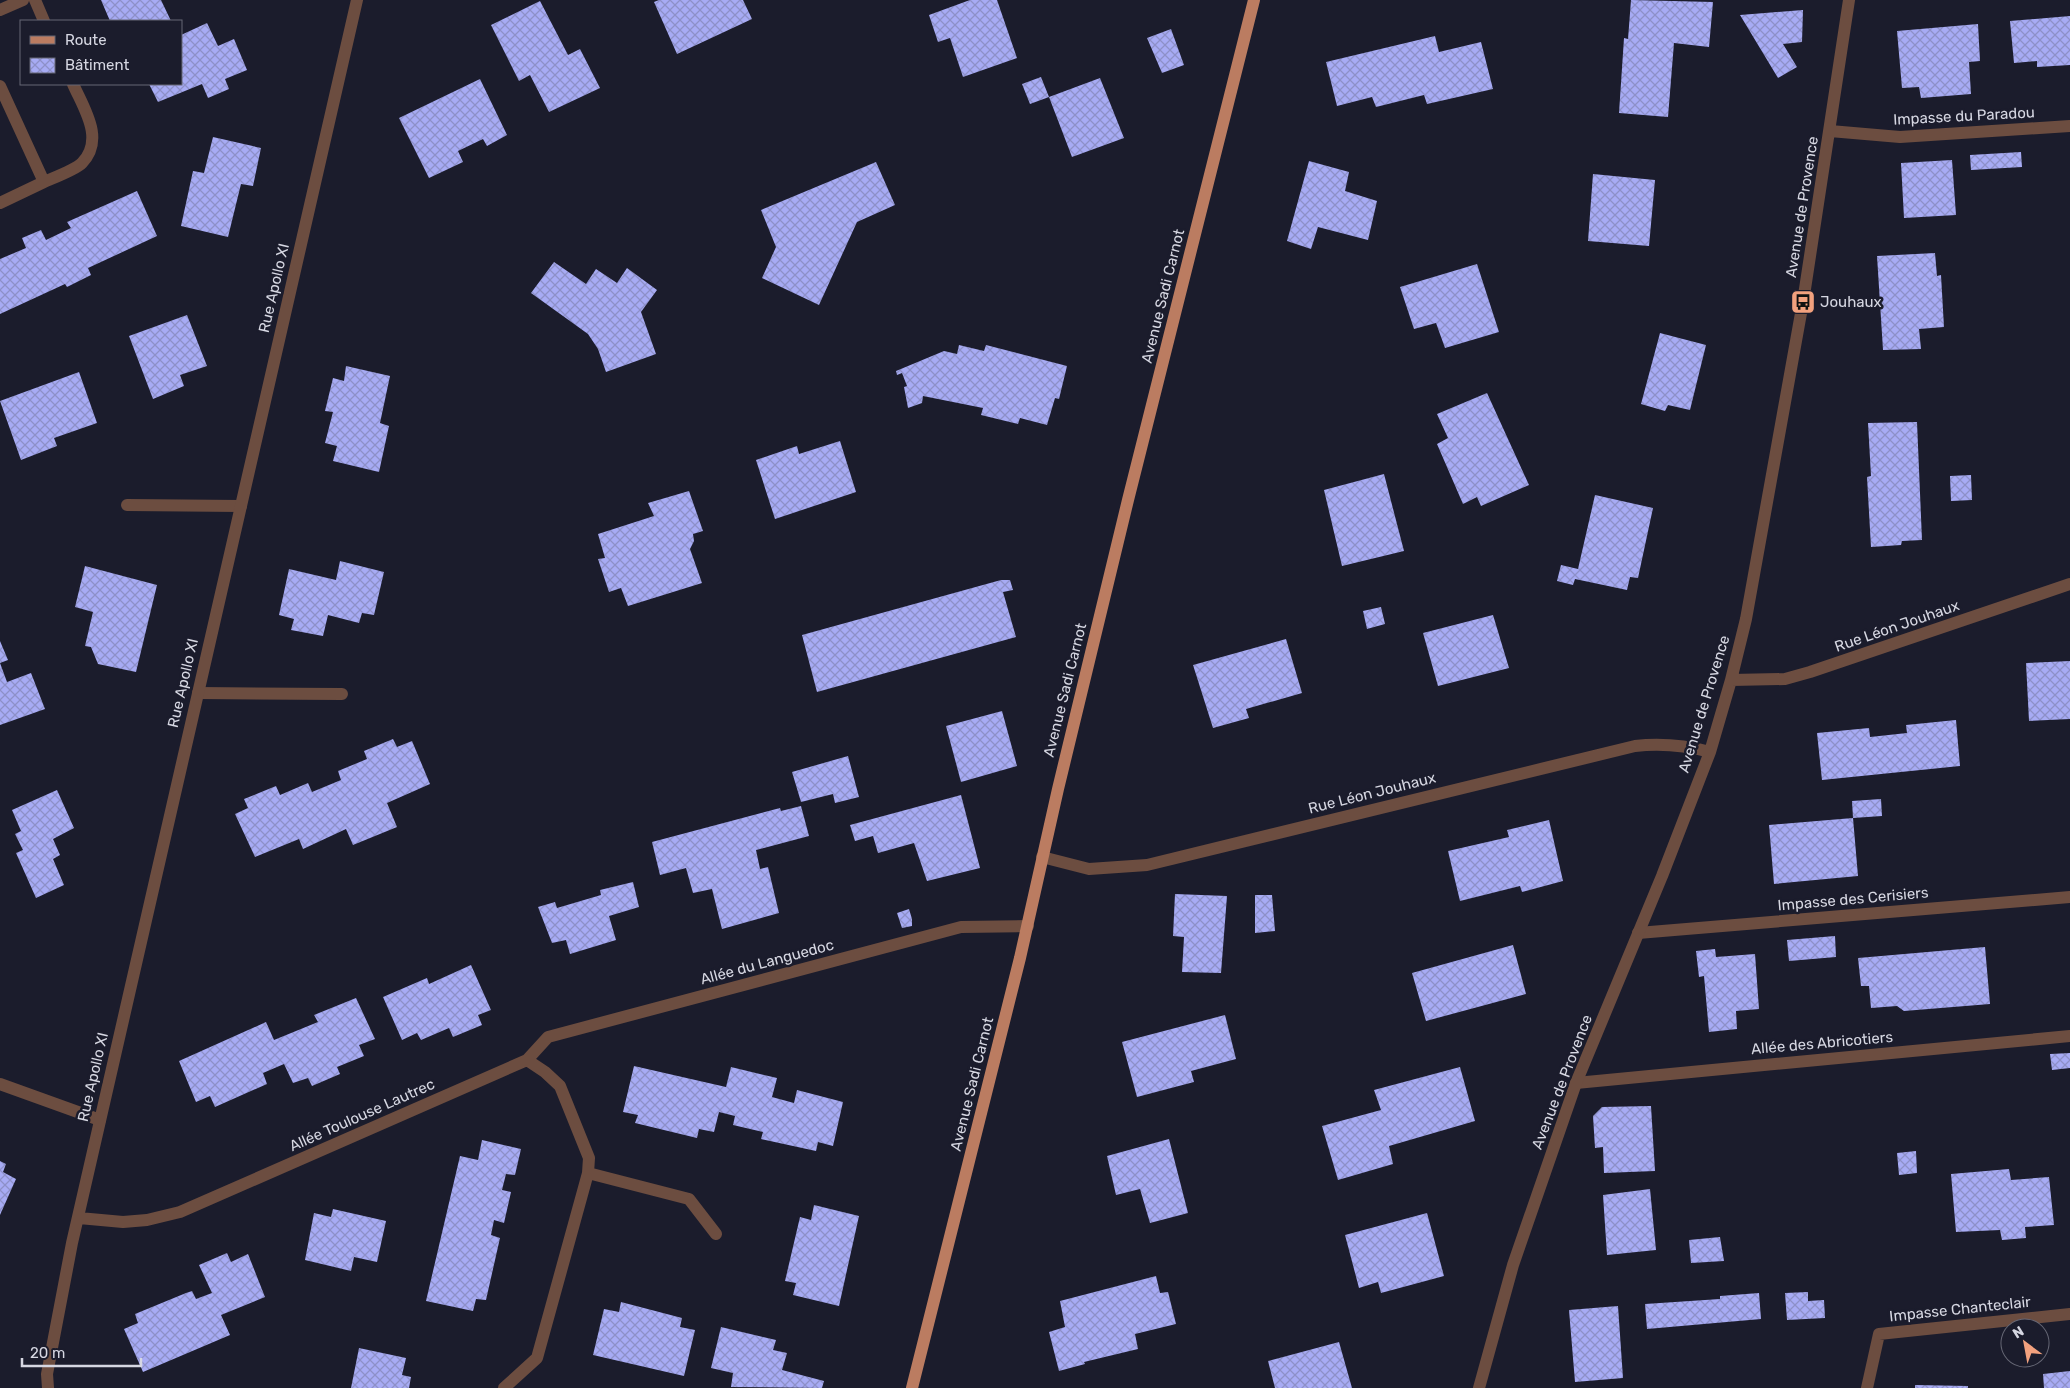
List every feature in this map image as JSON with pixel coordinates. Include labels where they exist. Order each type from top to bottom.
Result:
[{"type":"main road","name":"Avenue Sadi Carnot","points":[[912,1388],[1028,926],[1042,857],[1130,491],[1254,0]]},
{"type":"street","points":[[0,10],[23,0]]},
{"type":"street","points":[[35,0],[44,20]]},
{"type":"street","name":"Rue Apollo XI","points":[[40,1388],[47,1374],[100,1120],[357,0]]},
{"type":"street","name":"Avenue de Provence","points":[[1479,1388],[1513,1265],[1576,1083],[1710,752],[1731,680],[1746,619],[1802,311],[1849,0]]},
{"type":"street","points":[[0,203],[81,164],[93,146],[91,123],[73,85]]},
{"type":"street","points":[[0,86],[44,182]]},
{"type":"street","name":"Impasse du Paradou","points":[[1830,131],[1900,137],[2070,126]]},
{"type":"street","points":[[127,505],[241,506]]},
{"type":"street","name":"Rue Léon Jouhaux","points":[[1731,680],[1785,679],[1810,672],[2070,584]]},
{"type":"street","points":[[198,693],[342,694]]},
{"type":"street","name":"Rue Léon Jouhaux","points":[[1042,857],[1089,869],[1147,865],[1635,746],[1660,743],[1688,746],[1710,752]]},
{"type":"street","name":"Impasse des Cerisiers","points":[[1638,933],[2070,897]]},
{"type":"street","name":"Allée du Languedoc","points":[[527,1060],[548,1037],[558,1034],[961,927],[1028,926]]},
{"type":"street","name":"Allée des Abricotiers","points":[[1576,1083],[2070,1036]]},
{"type":"street","points":[[504,1388],[537,1358],[579,1212],[588,1173],[589,1158],[560,1086],[545,1072],[527,1060]]},
{"type":"street","name":"Allée Toulouse Lautrec","points":[[79,1218],[123,1222],[147,1220],[180,1212],[527,1060]]},
{"type":"street","points":[[0,1084],[100,1120]]},
{"type":"street","points":[[588,1173],[689,1199],[716,1234]]},
{"type":"street","name":"Impasse Chanteclair","points":[[1867,1388],[1879,1334],[2070,1314]]},
{"type":"street","name":"Rue Apollo XI","points":[[47,1374],[48,1388]]},
{"type":"building","points":[[101,0],[161,0],[171,20],[110,20]]},
{"type":"building","points":[[659,0],[743,0],[752,19],[677,54],[654,2]]},
{"type":"building","points":[[970,0],[997,0],[1017,58],[963,77],[950,38],[938,42],[929,15]]},
{"type":"building","points":[[1631,0],[1713,2],[1709,47],[1674,43],[1668,117],[1619,113],[1624,38],[1628,39]]},
{"type":"building","points":[[540,1],[568,55],[580,49],[600,88],[549,112],[530,75],[519,81],[491,25]]},
{"type":"building","points":[[1803,10],[1802,42],[1783,44],[1797,67],[1778,78],[1740,15]]},
{"type":"building","points":[[2070,16],[2070,65],[2037,67],[2037,61],[2014,63],[2010,21]]},
{"type":"building","points":[[207,23],[218,46],[234,39],[247,70],[225,79],[229,89],[208,98],[202,84],[158,102],[150,85],[182,85],[182,35]]},
{"type":"building","points":[[1978,24],[1980,61],[1969,62],[1971,94],[1921,98],[1919,87],[1902,88],[1897,31]]},
{"type":"building","points":[[1171,29],[1184,65],[1162,73],[1147,38]]},
{"type":"building","points":[[1435,36],[1439,52],[1481,42],[1493,89],[1427,104],[1424,95],[1376,107],[1372,97],[1337,106],[1326,62]]},
{"type":"building","points":[[1041,77],[1049,97],[1030,104],[1022,84]]},
{"type":"building","points":[[1100,78],[1124,138],[1072,157],[1049,97]]},
{"type":"building","points":[[480,79],[507,135],[487,146],[483,139],[458,151],[463,162],[429,178],[399,118]]},
{"type":"building","points":[[213,137],[261,148],[253,186],[241,184],[228,237],[181,226],[193,171],[204,173]]},
{"type":"building","points":[[2021,152],[2022,167],[1971,170],[1970,155]]},
{"type":"building","points":[[1952,160],[1956,215],[1904,218],[1901,163]]},
{"type":"building","points":[[1309,161],[1349,172],[1345,191],[1377,201],[1368,240],[1318,227],[1311,249],[1287,241]]},
{"type":"building","points":[[876,162],[895,205],[857,222],[819,305],[762,278],[776,247],[761,210]]},
{"type":"building","points":[[1593,174],[1655,180],[1649,246],[1588,241]]},
{"type":"building","points":[[137,191],[157,236],[88,268],[91,275],[67,287],[65,284],[0,314],[0,259],[26,248],[22,238],[41,230],[46,240],[71,228],[67,222]]},
{"type":"building","points":[[1935,253],[1937,276],[1941,275],[1944,327],[1919,329],[1921,349],[1883,350],[1877,256]]},
{"type":"building","points":[[554,262],[586,284],[596,269],[617,283],[627,268],[657,290],[641,312],[656,354],[606,372],[598,349],[588,334],[531,293]]},
{"type":"building","points":[[1477,264],[1499,332],[1445,348],[1436,323],[1414,329],[1400,287]]},
{"type":"building","points":[[187,315],[207,366],[180,375],[184,386],[153,399],[129,336]]},
{"type":"building","points":[[1660,333],[1706,345],[1690,410],[1668,405],[1665,411],[1641,404]]},
{"type":"building","points":[[959,345],[984,351],[986,345],[1067,366],[1059,399],[1055,398],[1047,425],[1020,418],[1018,424],[981,415],[983,408],[923,396],[922,403],[908,408],[904,387],[907,386],[902,373],[897,375],[896,371],[944,351],[957,354]]},
{"type":"building","points":[[346,366],[390,376],[380,423],[389,426],[379,472],[333,461],[337,446],[325,443],[333,412],[325,411],[333,378],[344,381]]},
{"type":"building","points":[[79,372],[97,423],[54,438],[57,446],[21,460],[0,401]]},
{"type":"building","points":[[1487,393],[1529,485],[1481,506],[1477,497],[1463,504],[1437,444],[1448,438],[1437,414]]},
{"type":"building","points":[[1917,422],[1922,540],[1902,541],[1901,545],[1871,547],[1867,477],[1871,476],[1868,423]]},
{"type":"building","points":[[840,441],[856,492],[775,519],[756,460],[797,446],[799,454]]},
{"type":"building","points":[[1384,474],[1404,551],[1342,566],[1324,490]]},
{"type":"building","points":[[1971,475],[1972,500],[1951,501],[1950,476]]},
{"type":"building","points":[[689,491],[703,531],[693,534],[694,541],[690,549],[702,583],[628,606],[621,588],[609,592],[598,559],[605,558],[598,534],[654,516],[648,503]]},
{"type":"building","points":[[1595,495],[1653,508],[1638,578],[1630,577],[1627,590],[1575,579],[1573,585],[1557,581],[1561,565],[1578,569]]},
{"type":"building","points":[[340,561],[384,572],[374,615],[362,613],[359,623],[328,615],[323,636],[291,630],[294,619],[279,615],[289,569],[336,580]]},
{"type":"building","points":[[85,566],[157,585],[136,672],[98,664],[91,647],[85,646],[93,612],[75,607]]},
{"type":"building","points":[[1001,580],[1010,580],[1013,590],[1003,592],[1016,637],[817,692],[802,635]]},
{"type":"building","points":[[1381,607],[1385,624],[1367,629],[1363,611]]},
{"type":"building","points":[[1493,615],[1509,668],[1438,686],[1423,633]]},
{"type":"building","points":[[1286,639],[1302,693],[1246,709],[1249,718],[1213,728],[1193,665]]},
{"type":"building","points":[[0,641],[8,660],[0,663]]},
{"type":"building","points":[[2070,661],[2070,719],[2029,721],[2026,663]]},
{"type":"building","points":[[0,663],[7,682],[31,673],[45,709],[0,725]]},
{"type":"building","points":[[1002,711],[1017,766],[961,782],[946,726]]},
{"type":"building","points":[[1956,720],[1960,766],[1822,780],[1817,733],[1869,728],[1870,737],[1907,733],[1906,725]]},
{"type":"building","points":[[393,739],[397,747],[412,741],[430,784],[387,803],[397,827],[353,845],[346,829],[303,849],[299,839],[255,857],[235,814],[248,808],[244,799],[276,786],[280,795],[308,783],[312,792],[341,780],[338,771],[367,759],[364,751]]},
{"type":"building","points":[[848,756],[859,797],[835,803],[833,794],[801,802],[792,772]]},
{"type":"building","points":[[57,790],[74,828],[53,839],[60,855],[53,859],[64,885],[36,898],[16,853],[23,850],[15,834],[21,831],[12,810]]},
{"type":"building","points":[[961,795],[980,868],[927,881],[914,843],[878,853],[873,836],[855,841],[850,825]]},
{"type":"building","points":[[1881,799],[1882,816],[1853,818],[1852,801]]},
{"type":"building","points":[[801,806],[809,836],[756,850],[760,869],[768,867],[779,913],[722,929],[712,889],[693,893],[686,868],[660,875],[652,842],[780,808],[781,811]]},
{"type":"building","points":[[1853,818],[1858,876],[1774,884],[1769,825]]},
{"type":"building","points":[[1549,820],[1563,881],[1522,892],[1520,886],[1460,901],[1448,851],[1509,837],[1507,830]]},
{"type":"building","points":[[633,882],[639,907],[609,916],[616,940],[570,954],[566,940],[552,943],[538,907],[555,902],[557,908],[601,895],[600,890]]},
{"type":"building","points":[[1175,894],[1227,896],[1221,973],[1182,972],[1184,937],[1173,936]]},
{"type":"building","points":[[1255,895],[1272,895],[1275,931],[1255,933]]},
{"type":"building","points":[[909,909],[912,926],[902,928],[897,913]]},
{"type":"building","points":[[1835,936],[1836,957],[1789,961],[1787,940]]},
{"type":"building","points":[[1513,945],[1526,994],[1426,1021],[1412,973]]},
{"type":"building","points":[[1985,947],[1990,1004],[1904,1011],[1897,1006],[1871,1008],[1869,986],[1861,986],[1858,958]]},
{"type":"building","points":[[1715,949],[1716,957],[1755,954],[1759,1009],[1736,1011],[1737,1029],[1709,1032],[1704,976],[1699,977],[1696,951]]},
{"type":"building","points":[[471,965],[491,1010],[478,1015],[482,1025],[453,1037],[449,1028],[421,1040],[417,1033],[402,1040],[383,997],[427,978],[429,984]]},
{"type":"building","points":[[356,998],[375,1039],[359,1045],[364,1056],[337,1067],[340,1074],[312,1086],[308,1078],[293,1083],[284,1064],[263,1073],[267,1084],[215,1107],[210,1096],[196,1102],[179,1061],[266,1022],[274,1040],[318,1022],[314,1015]]},
{"type":"building","points":[[1225,1015],[1236,1059],[1191,1071],[1194,1082],[1137,1097],[1122,1042]]},
{"type":"building","points":[[2070,1053],[2070,1068],[2052,1070],[2050,1054]]},
{"type":"building","points":[[634,1066],[726,1087],[731,1067],[777,1078],[772,1097],[794,1103],[797,1090],[843,1102],[833,1146],[818,1142],[816,1151],[761,1139],[763,1132],[733,1125],[735,1116],[719,1112],[714,1132],[699,1129],[697,1138],[635,1123],[638,1115],[623,1112]]},
{"type":"building","points":[[1460,1067],[1475,1121],[1389,1146],[1393,1164],[1338,1180],[1322,1126],[1381,1110],[1374,1090]]},
{"type":"building","points":[[1651,1106],[1655,1171],[1604,1173],[1603,1147],[1595,1148],[1593,1116],[1602,1107]]},
{"type":"building","points":[[1169,1139],[1188,1213],[1150,1223],[1140,1189],[1116,1195],[1107,1156]]},
{"type":"building","points":[[482,1140],[521,1149],[515,1175],[506,1174],[502,1190],[511,1192],[504,1223],[494,1220],[491,1235],[500,1238],[486,1300],[476,1299],[473,1311],[426,1301],[460,1156],[478,1160]]},
{"type":"building","points":[[1916,1151],[1917,1173],[1899,1175],[1897,1153]]},
{"type":"building","points":[[0,1161],[6,1164],[3,1172],[16,1179],[0,1215]]},
{"type":"building","points":[[2009,1169],[2011,1180],[2049,1177],[2054,1225],[2025,1227],[2026,1238],[2002,1240],[2000,1230],[1956,1232],[1951,1174]]},
{"type":"building","points":[[1650,1189],[1656,1250],[1607,1255],[1603,1195]]},
{"type":"building","points":[[814,1205],[859,1216],[839,1306],[793,1295],[796,1283],[785,1281],[800,1217],[811,1220]]},
{"type":"building","points":[[333,1209],[386,1221],[377,1262],[354,1257],[351,1271],[305,1260],[314,1213],[331,1217]]},
{"type":"building","points":[[1427,1213],[1444,1276],[1381,1293],[1378,1282],[1359,1288],[1345,1235]]},
{"type":"building","points":[[1720,1237],[1724,1261],[1691,1263],[1689,1240]]},
{"type":"building","points":[[227,1253],[231,1262],[248,1254],[265,1297],[221,1315],[230,1335],[143,1372],[124,1329],[138,1323],[135,1314],[186,1293],[192,1291],[196,1299],[212,1293],[199,1265]]},
{"type":"building","points":[[1156,1276],[1160,1293],[1168,1292],[1176,1324],[1135,1334],[1138,1349],[1084,1362],[1085,1364],[1059,1371],[1049,1332],[1065,1327],[1060,1301]]},
{"type":"building","points":[[1808,1292],[1808,1301],[1824,1300],[1825,1318],[1787,1320],[1785,1293]]},
{"type":"building","points":[[1759,1293],[1761,1319],[1647,1329],[1645,1304],[1720,1299],[1720,1296]]},
{"type":"building","points":[[621,1302],[682,1318],[680,1327],[695,1330],[684,1376],[593,1355],[604,1309],[619,1312]]},
{"type":"building","points":[[1618,1306],[1623,1378],[1575,1382],[1569,1310]]},
{"type":"building","points":[[721,1327],[776,1340],[773,1350],[787,1353],[782,1370],[824,1381],[822,1388],[731,1387],[733,1373],[711,1368]]},
{"type":"building","points":[[1339,1342],[1352,1388],[1275,1388],[1268,1361]]},
{"type":"building","points":[[359,1348],[406,1358],[402,1375],[411,1377],[409,1388],[351,1388]]},
{"type":"building","points":[[2070,1371],[2070,1388],[2044,1388],[2043,1374]]},
{"type":"building","points":[[1915,1385],[1968,1386],[1968,1388],[1915,1388]]},
{"type":"place","name":"Jouhaux","points":[[1803,302]]}]
